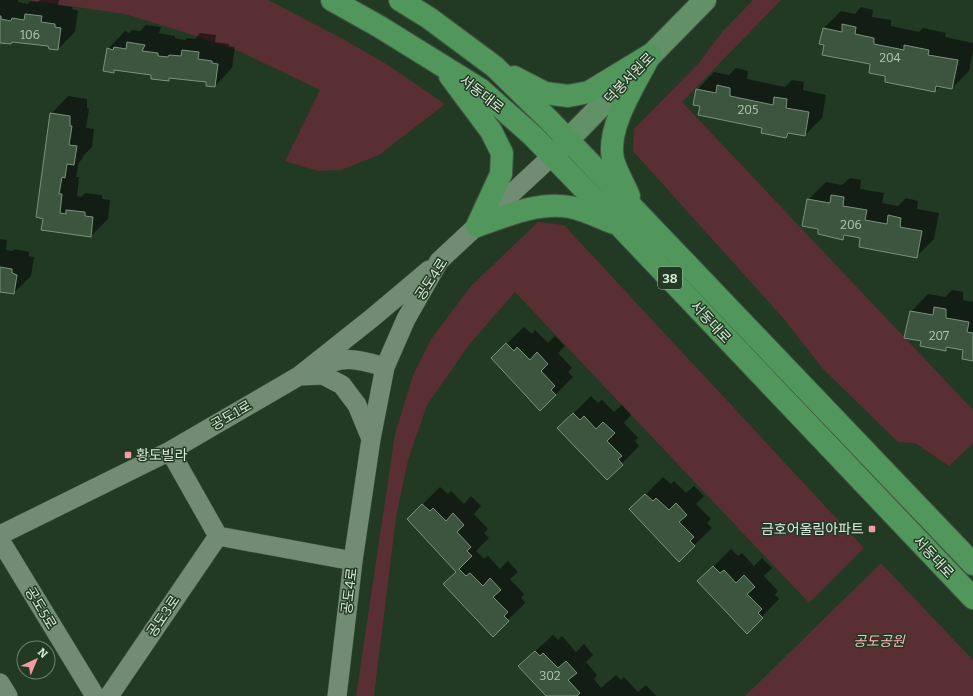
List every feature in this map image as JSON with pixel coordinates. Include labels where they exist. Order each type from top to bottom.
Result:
[{"type":"main road","name":"서동대로","points":[[332,0],[380,27],[480,89],[533,136],[973,598]]},
{"type":"main road","name":"서동대로","points":[[400,0],[430,18],[495,67],[569,140],[973,564]]},
{"type":"main road","name":"덕봉서원로","points":[[552,156],[705,0]]},
{"type":"main road","points":[[495,67],[545,93],[568,96],[589,92],[650,56]]},
{"type":"main road","points":[[637,212],[613,159],[612,141],[618,117],[650,56]]},
{"type":"main road","points":[[441,64],[491,131],[502,153],[501,174],[477,226]]},
{"type":"main road","points":[[477,226],[524,211],[546,206],[570,207],[619,225]]},
{"type":"street","name":"공도4로","points":[[337,696],[352,561],[371,439],[385,367],[406,319],[440,261],[552,156]]},
{"type":"street","name":"공도1로","points":[[0,536],[170,451],[298,376],[372,318],[440,261]]},
{"type":"street","points":[[298,376],[332,361],[348,359],[362,360],[385,367]]},
{"type":"street","points":[[298,376],[324,375],[342,385],[357,405],[371,439]]},
{"type":"street","points":[[170,451],[218,536],[352,561]]},
{"type":"street","name":"공도3로","points":[[109,696],[218,536]]},
{"type":"street","name":"공도5로","points":[[0,540],[95,696]]},
{"type":"street","points":[[0,683],[8,696]]},
{"type":"green space","points":[[28,0],[268,0],[345,40],[388,65],[445,104],[379,155],[341,170],[318,171],[285,161],[320,90],[241,52],[187,33],[125,14]]},
{"type":"green space","points":[[753,0],[781,0],[682,102],[973,410],[973,443],[949,466],[915,443],[898,442],[823,369],[783,318],[633,151],[634,129],[699,63],[722,32]]},
{"type":"green space","points":[[538,222],[564,225],[864,548],[809,603],[515,292],[468,346],[427,405],[408,460],[396,517],[374,696],[356,696],[395,434],[413,375],[431,339],[471,286]]},
{"type":"green space","name":"공도공원","points":[[881,563],[973,660],[973,696],[745,696]]},
{"type":"building","points":[[25,14],[42,16],[41,22],[55,24],[55,27],[61,28],[58,50],[49,49],[48,46],[12,42],[11,44],[0,43],[0,16],[1,19],[11,21],[12,18],[24,20]]},
{"type":"building","points":[[842,24],[856,27],[855,34],[874,38],[874,44],[904,50],[904,45],[929,50],[928,55],[958,60],[952,89],[936,86],[935,92],[885,82],[885,76],[869,73],[870,64],[822,55],[824,45],[819,44],[823,28],[842,32]]},
{"type":"building","points":[[127,42],[145,45],[142,51],[158,53],[158,56],[181,56],[182,50],[199,52],[198,59],[212,61],[212,63],[218,64],[215,87],[206,86],[206,82],[169,78],[169,81],[151,79],[151,75],[114,70],[114,73],[103,71],[107,48],[113,50],[114,47],[126,49]]},
{"type":"building","points":[[717,85],[730,88],[730,96],[773,105],[774,97],[787,99],[786,108],[809,112],[805,136],[788,133],[786,138],[761,133],[762,128],[698,115],[700,106],[693,105],[696,89],[716,93]]},
{"type":"building","points":[[50,113],[70,116],[70,126],[72,126],[69,145],[77,146],[74,165],[67,164],[65,178],[62,177],[59,194],[62,194],[60,213],[66,214],[66,210],[85,212],[85,216],[93,217],[91,237],[41,230],[43,219],[36,217]]},
{"type":"building","points":[[831,195],[844,197],[843,206],[867,210],[865,220],[887,224],[888,215],[901,218],[900,227],[922,231],[917,258],[859,247],[860,238],[844,235],[843,240],[818,234],[818,229],[802,226],[807,199],[830,203]]},
{"type":"building","points":[[0,267],[12,269],[12,273],[17,275],[14,294],[0,292]]},
{"type":"building","points":[[934,307],[946,309],[946,318],[969,322],[967,332],[973,333],[973,361],[962,359],[963,350],[946,347],[946,351],[920,346],[921,341],[904,338],[910,311],[933,315]]},
{"type":"building","points":[[506,343],[514,351],[517,347],[530,360],[537,352],[548,364],[541,371],[555,386],[551,390],[556,395],[540,411],[491,358]]},
{"type":"building","points":[[573,413],[580,420],[584,416],[596,429],[603,422],[615,433],[607,441],[622,456],[618,459],[623,465],[607,480],[557,428]]},
{"type":"building","points":[[645,494],[653,501],[656,498],[669,510],[676,503],[687,515],[679,522],[694,537],[690,541],[695,546],[679,562],[629,509]]},
{"type":"building","points":[[422,504],[430,511],[433,508],[446,521],[453,513],[464,525],[457,532],[471,547],[467,551],[472,556],[459,569],[466,576],[470,573],[483,586],[490,578],[501,590],[493,597],[508,612],[504,616],[509,621],[493,637],[443,584],[456,572],[407,519]]},
{"type":"building","points":[[713,566],[720,573],[724,570],[736,583],[744,575],[755,587],[747,594],[762,609],[758,613],[763,618],[747,634],[697,581]]},
{"type":"building","points":[[535,651],[540,656],[543,653],[558,668],[566,661],[577,673],[568,680],[580,693],[577,696],[546,696],[518,666]]},
{"type":"place","name":"황도빌라","points":[[128,455]]},
{"type":"place","name":"금호어울림아파트","points":[[872,529]]}]
